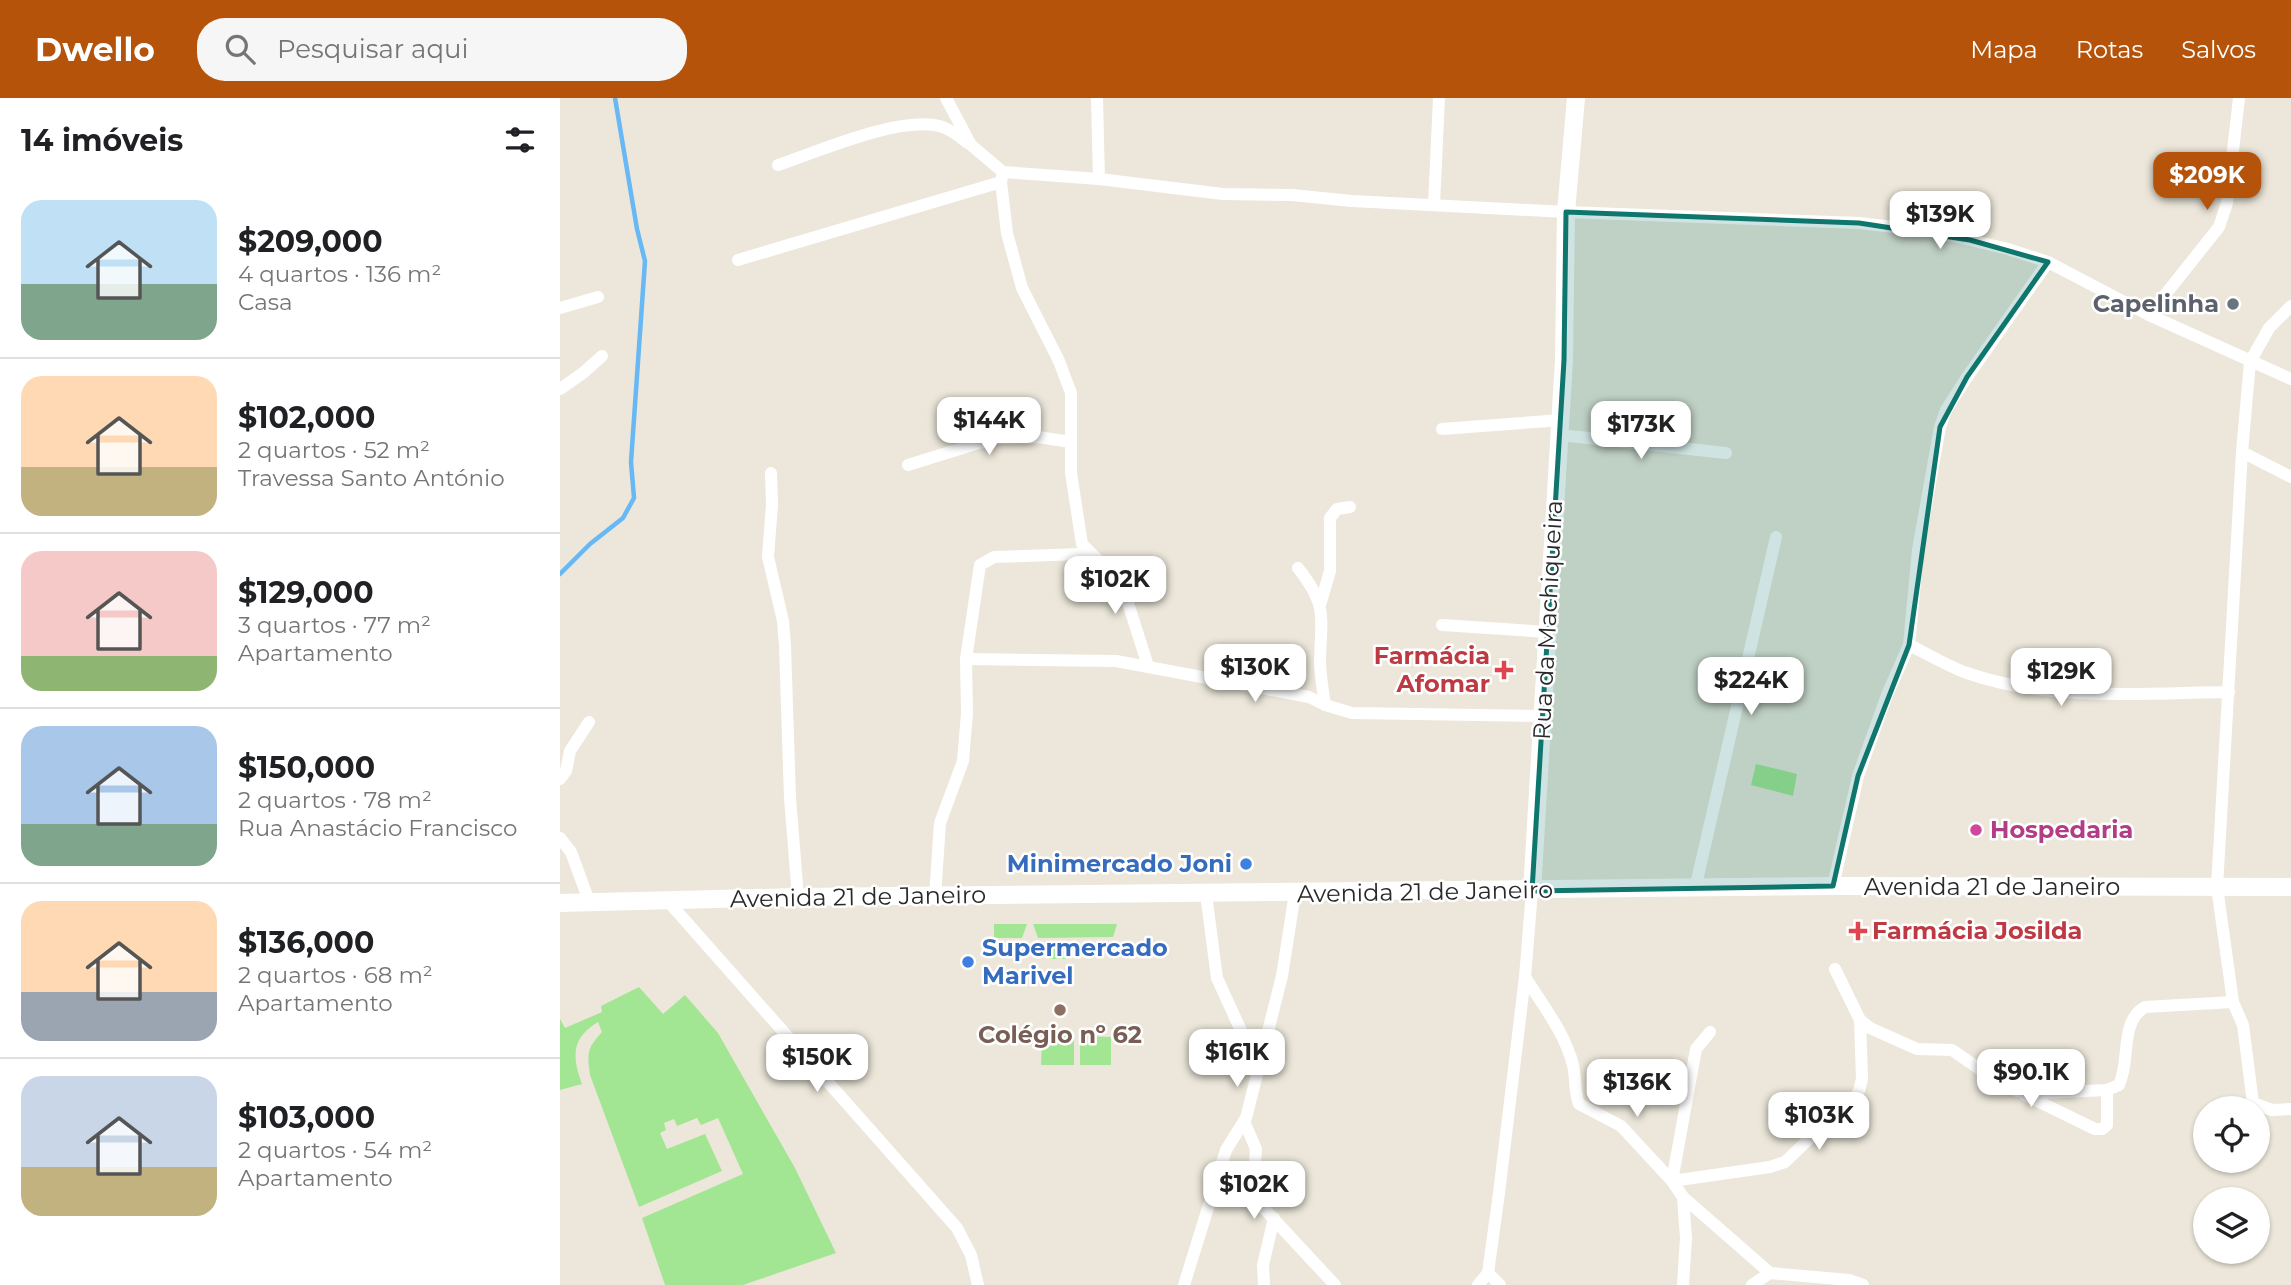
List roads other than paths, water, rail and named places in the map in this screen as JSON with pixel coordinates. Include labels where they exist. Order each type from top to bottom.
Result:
[{"type":"main road","name":"Rua da Machiqueira","points":[[1532,891],[1564,360],[1566,212],[1576,98]]},
{"type":"main road","name":"Avenida 21 de Janeiro","points":[[560,903],[797,897],[1833,886],[2291,887]]},
{"type":"street","points":[[946,98],[971,145]]},
{"type":"street","points":[[1097,98],[1099,180]]},
{"type":"street","points":[[1434,205],[1438,98]]},
{"type":"street","points":[[2149,315],[2219,227],[2227,203],[2239,98]]},
{"type":"street","points":[[778,165],[890,128],[915,124],[945,127],[971,145],[1002,177],[1007,233],[1022,288],[1059,361],[1071,393],[1071,473],[1082,544],[1122,584],[1148,666]]},
{"type":"street","points":[[738,260],[1002,177],[1099,180],[1223,194],[1293,195],[1352,201],[1859,223],[1928,231],[2008,248],[2048,262],[2149,315],[2291,379]]},
{"type":"street","points":[[1833,886],[1858,776],[1887,695],[1909,645],[1918,550],[1940,427],[1946,410],[2048,262]]},
{"type":"street","points":[[560,308],[598,297]]},
{"type":"street","points":[[2291,306],[2269,328],[2250,362],[2242,452],[2217,887],[2233,1002],[2244,1025],[2253,1102],[2272,1110],[2291,1110]]},
{"type":"street","points":[[560,389],[602,356]]},
{"type":"street","points":[[1442,429],[1560,427],[1726,453]]},
{"type":"street","points":[[908,465],[995,438],[1038,437],[1071,442]]},
{"type":"street","points":[[2242,452],[2291,477]]},
{"type":"street","points":[[771,473],[772,505],[768,558],[783,621],[797,897]]},
{"type":"street","points":[[1325,705],[1320,663],[1323,624],[1321,602],[1330,571],[1330,518],[1337,509],[1350,507]]},
{"type":"street","points":[[1695,889],[1776,537]]},
{"type":"street","points":[[935,896],[940,823],[963,761],[967,713],[966,659],[981,565],[993,557],[1081,554],[1098,558]]},
{"type":"street","points":[[1298,568],[1321,602]]},
{"type":"street","points":[[1442,625],[1548,632]]},
{"type":"street","points":[[1909,645],[1967,673],[2067,692],[2229,692]]},
{"type":"street","points":[[966,659],[1116,661],[1309,697],[1352,713],[1543,716]]},
{"type":"street","points":[[560,779],[566,771],[570,751],[589,722]]},
{"type":"street","points":[[560,838],[571,852],[589,901]]},
{"type":"street","points":[[1478,1285],[1488,1273],[1525,977],[1532,891]]},
{"type":"street","points":[[1184,1285],[1226,1150],[1244,1121],[1259,1070],[1282,976],[1294,893]]},
{"type":"street","points":[[1206,894],[1217,978],[1259,1070]]},
{"type":"street","points":[[666,899],[957,1228],[971,1255],[978,1285]]},
{"type":"street","points":[[1672,1181],[1770,1167],[1785,1162],[1835,1114],[1852,1102],[1862,1079],[1860,1020],[1835,969]]},
{"type":"street","points":[[1525,977],[1559,1032],[1573,1066],[1579,1104],[1621,1126],[1683,1196],[1770,1273],[1849,1280],[1863,1285]]},
{"type":"street","points":[[2017,1091],[2042,1093],[2107,1090],[2119,1085],[2124,1074],[2130,1021],[2136,1012],[2145,1007],[2233,1002]]},
{"type":"street","points":[[1860,1020],[1870,1028],[1917,1049],[1952,1050],[1997,1081],[2095,1129],[2102,1129],[2107,1125],[2107,1090]]},
{"type":"street","points":[[1672,1181],[1696,1049],[1710,1032]]},
{"type":"street","points":[[1244,1121],[1255,1149],[1253,1187],[1256,1200],[1335,1285]]},
{"type":"street","points":[[1683,1196],[1686,1238],[1683,1285]]},
{"type":"street","points":[[1264,1285],[1263,1265],[1274,1218]]},
{"type":"street","points":[[1488,1273],[1500,1285]]},
{"type":"street","points":[[1752,1285],[1770,1273]]},
{"type":"waterway","points":[[560,574],[590,544],[623,518],[634,498],[631,462],[645,261],[615,98]]},
{"type":"place","name":"Capelinha","points":[[2233,304]]},
{"type":"place","name":"Farmácia Afomar","points":[[1504,670]]},
{"type":"place","name":"Hospedaria","points":[[1976,830]]},
{"type":"place","name":"Minimercado Joni","points":[[1246,864]]},
{"type":"place","name":"Farmácia Josilda","points":[[1858,931]]},
{"type":"place","name":"Supermercado Marivel","points":[[968,962]]},
{"type":"place","name":"Colégio nº 62","points":[[1060,1010]]}]
